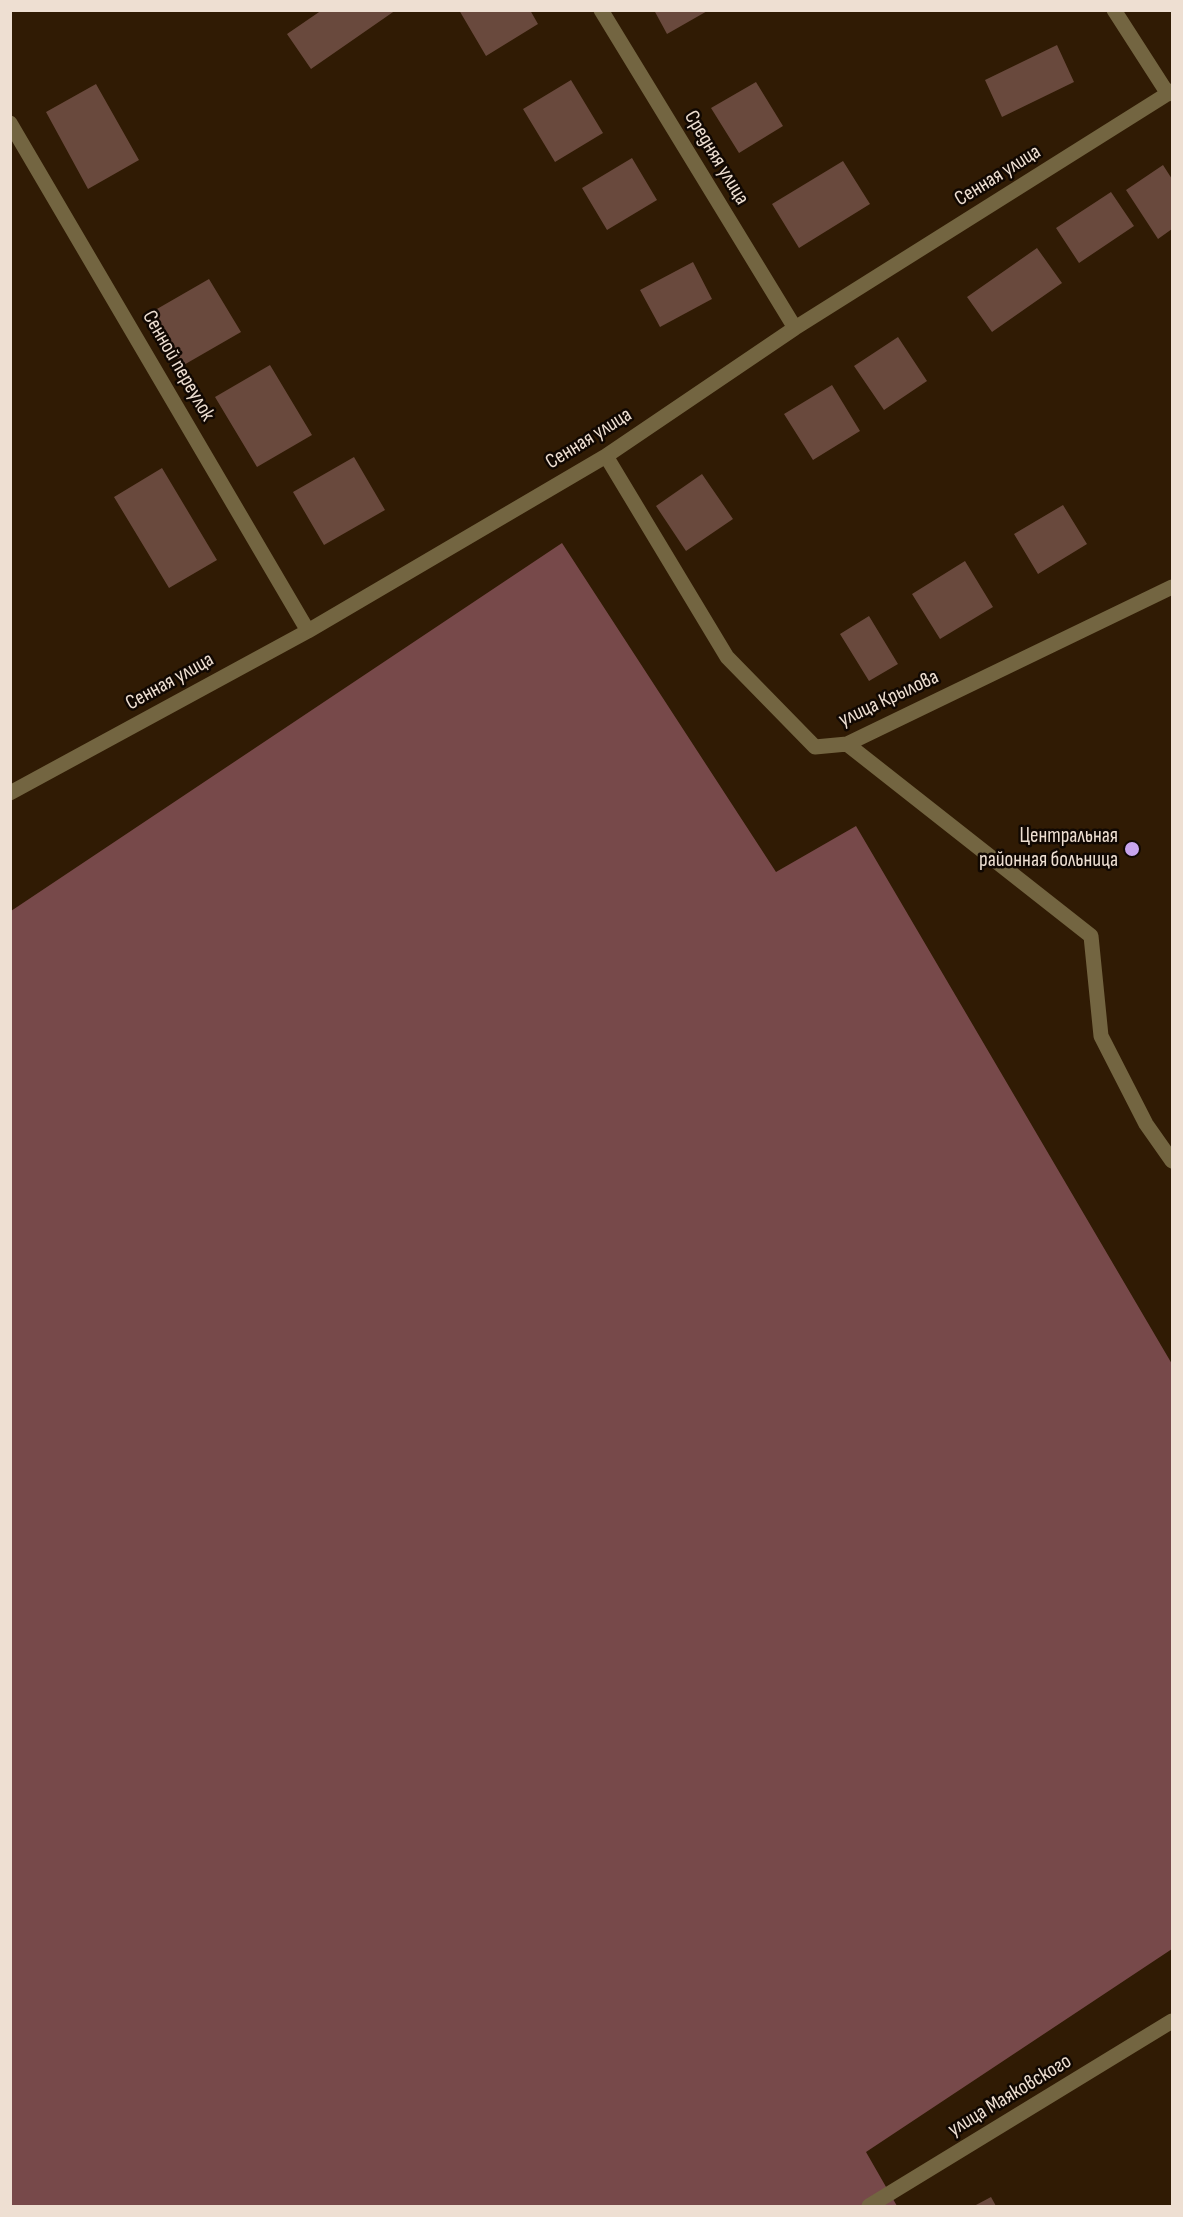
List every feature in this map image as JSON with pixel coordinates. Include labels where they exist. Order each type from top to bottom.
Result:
[{"type":"street","name":"Средняя улица","points":[[601,10],[795,328]]},
{"type":"street","points":[[1114,10],[1170,93]]},
{"type":"street","name":"Сенная улица","points":[[10,793],[308,631],[606,456],[795,328],[1170,93]]},
{"type":"street","name":"Сенной переулок","points":[[10,123],[308,631]]},
{"type":"street","name":"улица Крылова","points":[[606,456],[727,657],[815,747],[847,744],[1173,587]]},
{"type":"street","points":[[847,744],[1091,936],[1101,1036],[1146,1125],[1173,1161]]},
{"type":"street","name":"улица Маяковского","points":[[869,2206],[1173,2021]]},
{"type":"shaded area","points":[[562,543],[776,872],[856,826],[1172,1364],[1172,1949],[866,2152],[897,2206],[11,2206],[11,911]]},
{"type":"building","points":[[322,10],[396,10],[311,69],[287,34]]},
{"type":"building","points":[[459,10],[530,10],[538,24],[486,56]]},
{"type":"building","points":[[654,10],[709,10],[667,34]]},
{"type":"building","points":[[1057,45],[1074,82],[1002,117],[985,80]]},
{"type":"building","points":[[571,80],[603,133],[555,162],[523,109]]},
{"type":"building","points":[[756,82],[783,126],[739,153],[711,108]]},
{"type":"building","points":[[96,84],[139,160],[88,189],[46,112]]},
{"type":"building","points":[[632,158],[657,200],[607,230],[582,188]]},
{"type":"building","points":[[843,161],[870,204],[799,248],[772,204]]},
{"type":"building","points":[[1163,165],[1172,179],[1172,229],[1158,239],[1126,190]]},
{"type":"building","points":[[1111,192],[1134,226],[1079,263],[1056,228]]},
{"type":"building","points":[[1037,248],[1062,283],[992,332],[967,297]]},
{"type":"building","points":[[693,262],[712,299],[660,327],[640,290]]},
{"type":"building","points":[[209,279],[241,332],[182,366],[150,313]]},
{"type":"building","points":[[898,337],[927,381],[884,410],[854,366]]},
{"type":"building","points":[[270,365],[312,435],[257,467],[215,397]]},
{"type":"building","points":[[832,385],[860,431],[813,460],[784,414]]},
{"type":"building","points":[[354,457],[385,510],[324,545],[293,492]]},
{"type":"building","points":[[162,468],[217,560],[169,588],[114,497]]},
{"type":"building","points":[[702,474],[733,519],[686,551],[656,506]]},
{"type":"building","points":[[1063,505],[1087,544],[1038,574],[1014,534]]},
{"type":"building","points":[[965,561],[993,607],[940,639],[912,594]]},
{"type":"building","points":[[869,616],[898,664],[869,681],[840,634]]},
{"type":"building","points":[[991,2197],[996,2206],[974,2206]]},
{"type":"place","name":"Центральная районная больница","points":[[1132,849]]}]
